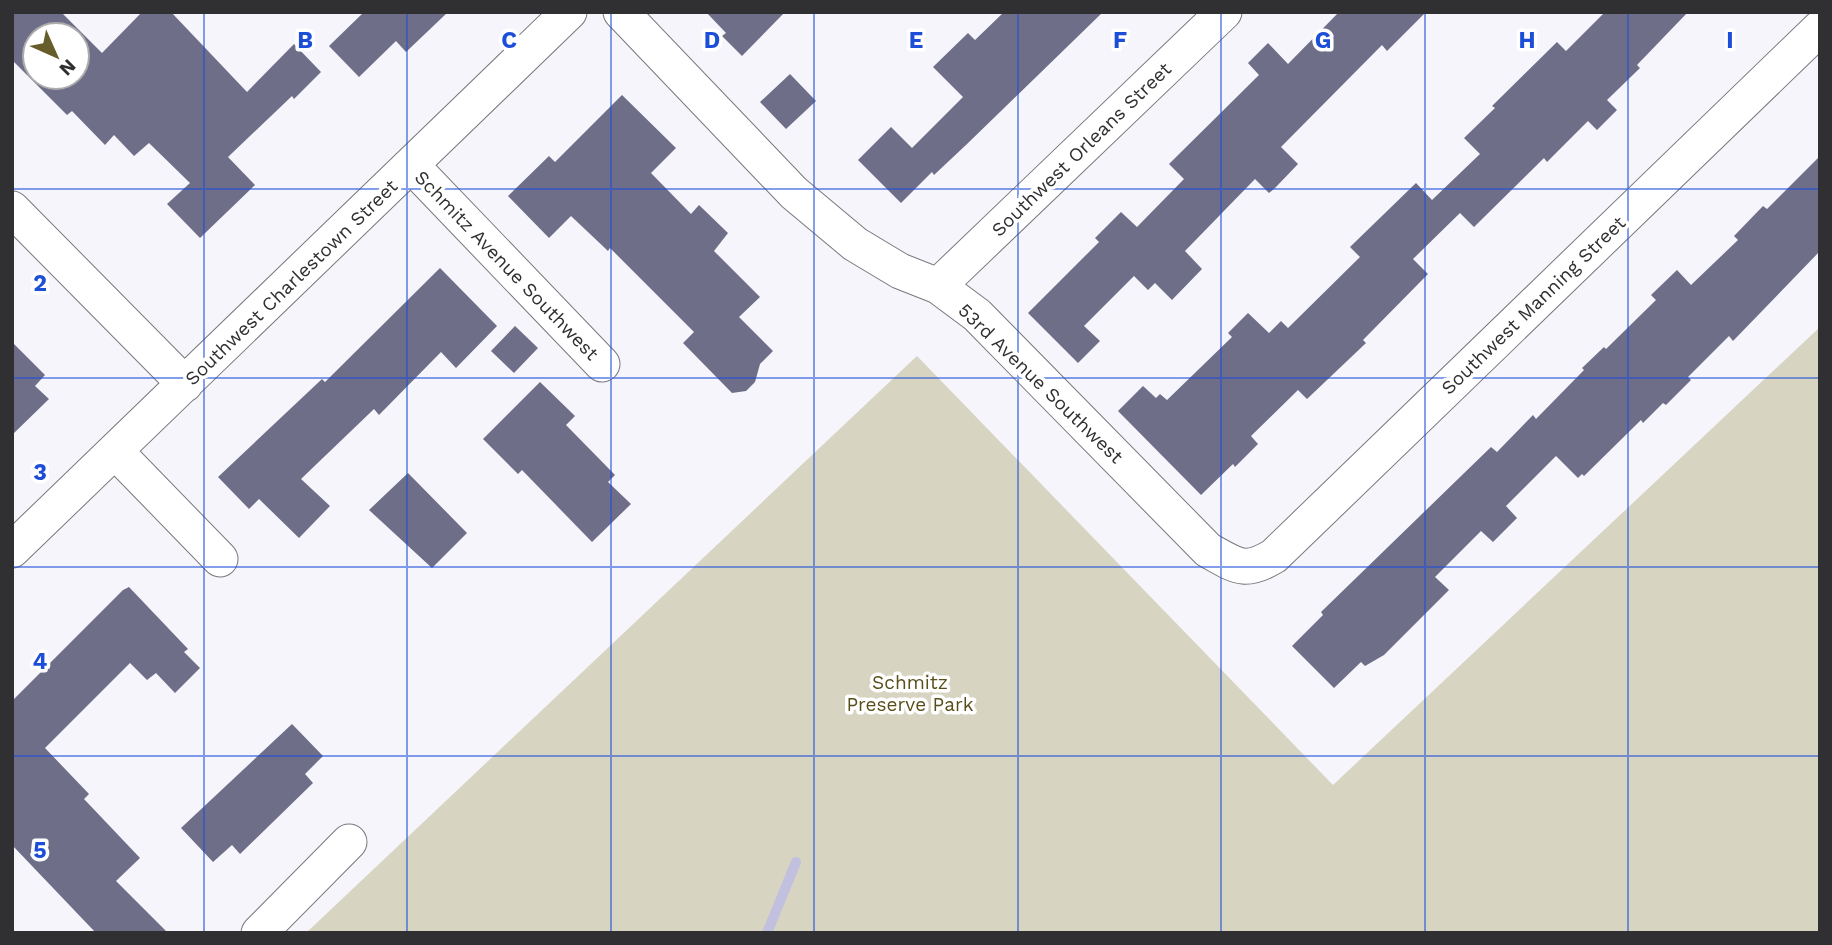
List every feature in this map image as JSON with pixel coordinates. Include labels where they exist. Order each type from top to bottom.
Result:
[{"type":"street","name":"Southwest Charlestown Street","points":[[12,550],[569,12]]},
{"type":"street","name":"53rd Avenue Southwest","points":[[621,12],[794,193],[855,244],[900,271],[938,286],[977,315],[1208,550],[1239,568]]},
{"type":"street","name":"Southwest Orleans Street","points":[[938,286],[1224,12]]},
{"type":"street","name":"Southwest Manning Street","points":[[1239,568],[1257,566],[1274,556],[1820,28]]},
{"type":"street","name":"Schmitz Avenue Southwest","points":[[412,166],[602,364]]},
{"type":"street","points":[[12,209],[185,384]]},
{"type":"street","points":[[115,451],[220,559]]},
{"type":"street","points":[[259,933],[349,842]]},
{"type":"green space","name":"Schmitz Preserve Park","points":[[1820,327],[1820,933],[306,933],[917,356],[1333,785]]},
{"type":"building","points":[[12,12],[61,12],[70,21],[21,21],[21,69],[12,60]]},
{"type":"building","points":[[142,12],[171,12],[247,92],[294,44],[321,72],[228,157],[255,185],[200,238],[167,204],[190,183],[149,143],[134,156],[114,135],[105,145],[72,111],[67,115],[43,91],[91,91],[91,42],[102,53]]},
{"type":"building","points":[[364,12],[448,12],[406,52],[396,41],[359,77],[329,46]]},
{"type":"building","points":[[706,12],[785,12],[742,56],[722,36],[726,33]]},
{"type":"building","points":[[1004,12],[1103,12],[967,144],[934,175],[932,172],[901,203],[858,160],[891,127],[912,148],[963,97],[933,67],[968,33],[975,40]]},
{"type":"building","points":[[1339,12],[1426,12],[1387,51],[1382,45],[1281,147],[1298,164],[1275,188],[1269,193],[1255,179],[1185,251],[1202,269],[1172,300],[1155,283],[1148,290],[1134,276],[1084,326],[1100,341],[1078,363],[1028,313],[1099,242],[1095,238],[1121,212],[1137,227],[1184,179],[1169,164],[1259,75],[1248,63],[1268,43],[1288,64]]},
{"type":"building","points":[[1605,12],[1688,12],[1637,65],[1640,68],[1607,100],[1617,110],[1597,130],[1588,121],[1547,162],[1544,158],[1474,227],[1460,213],[1413,259],[1428,274],[1363,340],[1366,343],[1307,399],[1298,390],[1251,436],[1258,444],[1201,495],[1118,411],[1143,386],[1156,398],[1160,394],[1167,400],[1232,337],[1228,333],[1248,313],[1269,333],[1281,321],[1288,328],[1360,257],[1350,247],[1416,183],[1432,200],[1480,154],[1464,138],[1495,108],[1492,106],[1557,42],[1566,51]]},
{"type":"building","points":[[790,74],[816,101],[786,129],[760,102]]},
{"type":"building","points":[[622,95],[676,148],[651,173],[691,214],[699,205],[728,233],[714,251],[760,297],[739,317],[773,351],[760,364],[755,382],[746,391],[732,393],[683,343],[694,332],[610,248],[608,251],[571,216],[549,238],[508,196],[549,156],[555,162]]},
{"type":"building","points":[[1820,156],[1820,251],[1733,341],[1729,336],[1688,377],[1691,380],[1666,405],[1663,403],[1643,423],[1641,420],[1584,476],[1582,474],[1578,478],[1556,456],[1506,506],[1517,518],[1493,542],[1481,531],[1435,577],[1449,590],[1384,655],[1365,666],[1361,662],[1334,688],[1292,646],[1323,615],[1321,612],[1491,447],[1497,452],[1533,415],[1536,419],[1584,370],[1582,368],[1604,347],[1606,349],[1656,300],[1651,295],[1677,270],[1691,285],[1738,240],[1734,236],[1763,206],[1767,209]]},
{"type":"building","points":[[440,268],[497,326],[456,368],[441,352],[379,415],[374,409],[301,479],[330,506],[299,538],[259,499],[249,509],[218,477],[322,379],[325,382]]},
{"type":"building","points":[[515,326],[538,348],[514,373],[491,351]]},
{"type":"building","points":[[12,342],[45,375],[35,386],[49,399],[12,435]]},
{"type":"building","points":[[540,382],[575,416],[566,425],[615,475],[608,482],[631,504],[592,542],[522,470],[518,474],[483,439]]},
{"type":"building","points":[[408,473],[467,533],[432,568],[369,510]]},
{"type":"building","points":[[129,587],[188,649],[184,652],[200,668],[175,693],[156,673],[147,680],[130,663],[45,748],[89,794],[84,799],[140,858],[116,881],[168,933],[96,933],[12,845],[12,701]]},
{"type":"building","points":[[292,724],[323,756],[305,774],[313,783],[240,854],[232,845],[213,862],[181,828]]},
{"type":"waterway","points":[[767,933],[796,862]]}]
